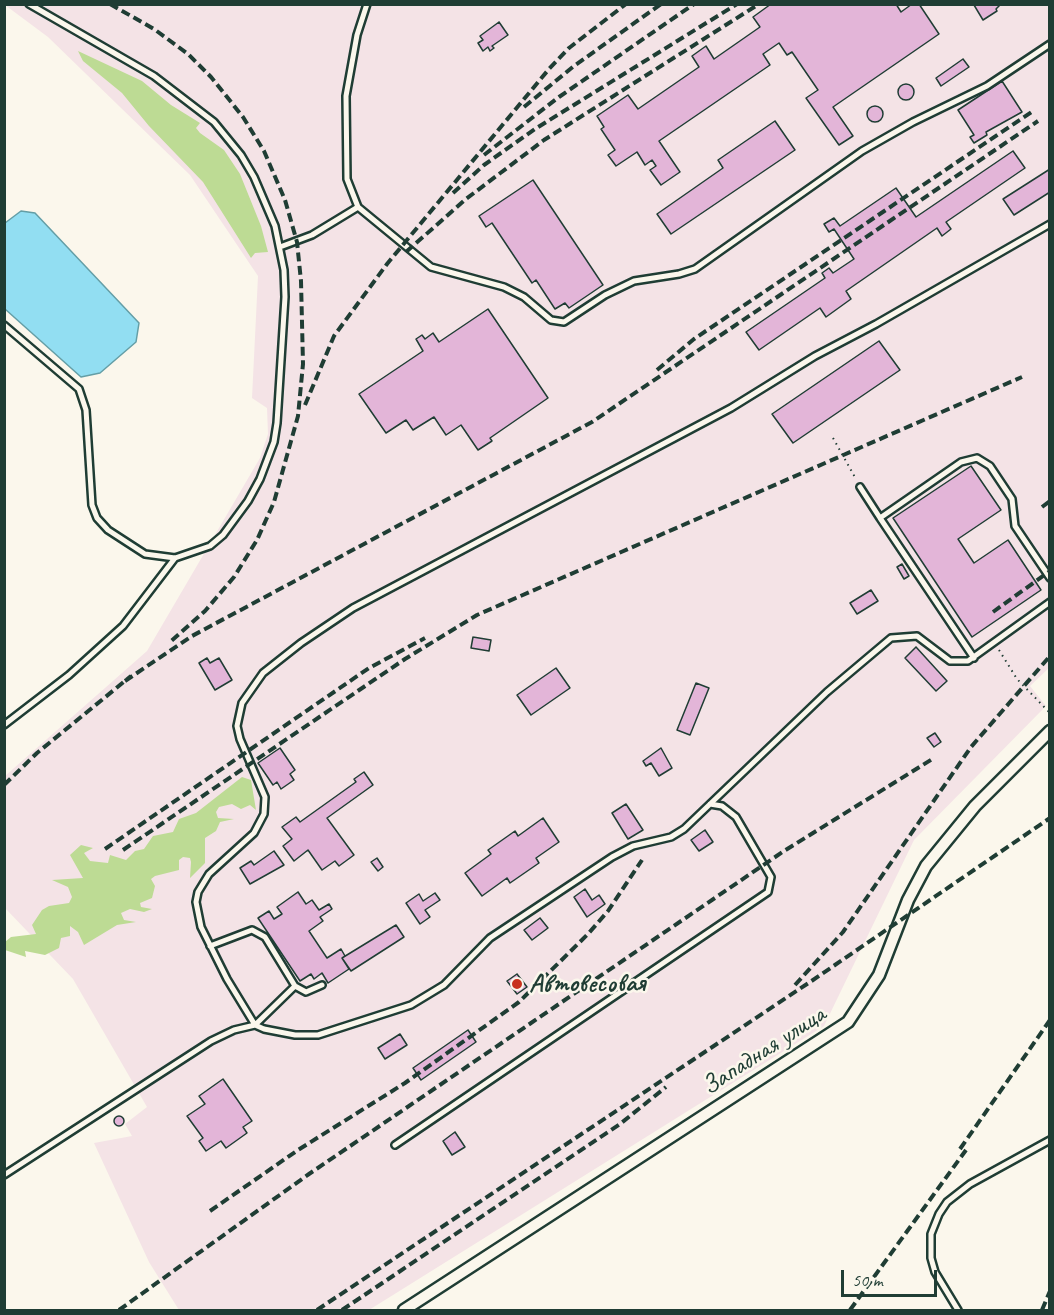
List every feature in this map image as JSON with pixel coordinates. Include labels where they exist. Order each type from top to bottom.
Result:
[{"type":"street","name":"Западная улица","points":[[404,1311],[848,1022],[879,975],[908,900],[926,866],[975,806],[1050,731]]},
{"type":"lane","points":[[4,326],[70,379],[79,390],[86,410],[92,505],[97,518],[108,530],[145,554],[175,558],[210,546],[223,535],[248,501],[268,459],[278,423],[284,327],[284,270],[275,226],[254,177],[241,155],[214,122],[154,76],[29,4]]},
{"type":"lane","points":[[367,4],[357,35],[346,96],[347,179],[358,207],[431,267],[504,287],[524,297],[551,320],[564,322],[612,291],[634,281],[679,274],[695,268],[862,151],[913,122],[987,86],[1050,44]]},
{"type":"lane","points":[[280,247],[303,240],[358,207]]},
{"type":"lane","points":[[255,1025],[210,946],[196,913],[198,892],[210,874],[254,833],[264,814],[265,797],[240,739],[237,726],[242,703],[263,673],[301,643],[353,608],[731,408],[815,356],[876,324],[1050,224]]},
{"type":"lane","points":[[880,518],[961,462],[977,458],[990,466],[1012,499],[1015,526],[1050,578]]},
{"type":"lane","points":[[860,487],[974,658]]},
{"type":"lane","points":[[4,725],[69,675],[115,634],[175,558]]},
{"type":"lane","points":[[4,1175],[211,1041],[234,1030],[255,1025],[285,1034],[318,1035],[399,1010],[424,999],[444,985],[501,930],[623,851],[677,833],[827,692],[891,638],[917,636],[950,661],[957,663],[974,658],[1050,602]]},
{"type":"lane","points":[[394,1145],[768,892],[771,877],[736,817],[722,806],[710,804]]},
{"type":"lane","points":[[210,946],[247,931],[257,931],[265,938],[295,986],[306,993],[322,985]]},
{"type":"lane","points":[[255,1025],[295,986]]},
{"type":"lane","points":[[958,1311],[935,1272],[931,1258],[931,1234],[939,1214],[947,1202],[970,1184],[1050,1140]]},
{"type":"path","points":[[833,438],[860,487]]},
{"type":"path","points":[[995,644],[1017,679],[1050,713]]},
{"type":"shaded area","points":[[5,5],[1049,5],[1050,667],[1030,686],[1046,706],[914,840],[824,1026],[369,1310],[179,1310],[149,1262],[94,1143],[132,1136],[125,1124],[147,1107],[73,979],[5,908],[5,776],[147,651],[260,458],[268,434],[267,408],[252,398],[258,276],[190,175],[48,37]]},
{"type":"green space","points":[[78,51],[142,81],[171,105],[200,123],[196,128],[224,150],[240,174],[261,226],[268,252],[255,253],[251,258],[203,182],[149,126],[122,93],[83,61]]},
{"type":"green space","points":[[242,777],[251,780],[256,810],[250,805],[241,809],[232,804],[219,807],[216,812],[218,818],[234,819],[220,822],[216,831],[205,838],[205,863],[190,878],[190,858],[183,857],[179,860],[179,870],[151,879],[155,886],[152,898],[140,903],[141,907],[152,909],[144,912],[130,909],[121,913],[124,920],[136,922],[117,925],[84,945],[78,932],[70,926],[70,936],[61,938],[59,948],[45,955],[25,951],[26,957],[5,950],[5,942],[11,937],[36,934],[32,925],[42,910],[49,906],[69,903],[72,897],[68,887],[52,880],[83,878],[70,855],[81,845],[93,848],[84,853],[90,861],[108,863],[110,855],[126,860],[135,851],[144,849],[153,836],[173,832],[179,819],[196,813]]},
{"type":"water","points":[[21,211],[35,213],[139,323],[136,342],[100,373],[81,377],[5,309],[5,223]]},
{"type":"building","points":[[771,4],[896,4],[901,12],[912,4],[919,4],[939,34],[833,107],[853,136],[839,145],[806,98],[818,90],[792,52],[787,55],[779,43],[763,54],[770,65],[659,141],[680,172],[661,185],[650,170],[656,166],[652,160],[645,165],[637,152],[616,166],[608,155],[615,150],[601,129],[604,127],[597,116],[628,95],[638,109],[699,67],[692,56],[706,46],[714,59],[760,27],[753,17]]},
{"type":"building","points":[[1001,4],[996,9],[997,11],[983,20],[974,5]]},
{"type":"building","points":[[499,22],[508,35],[492,46],[494,48],[490,51],[488,47],[483,51],[478,43],[483,40],[480,36]]},
{"type":"building","points":[[963,59],[969,67],[941,86],[936,78]]},
{"type":"building","points":[[1002,81],[1022,112],[986,132],[987,135],[974,143],[970,137],[974,135],[958,110]]},
{"type":"building","points":[[906,84],[914,92],[906,100],[898,92]]},
{"type":"building","points":[[875,106],[883,114],[875,122],[867,114]]},
{"type":"building","points":[[775,121],[795,150],[671,234],[657,214],[723,168],[718,160]]},
{"type":"building","points":[[1013,151],[1025,168],[946,222],[951,229],[942,236],[937,228],[846,291],[851,299],[826,317],[820,308],[759,350],[746,332],[825,278],[822,273],[829,268],[833,273],[854,259],[834,229],[829,232],[824,224],[834,218],[840,226],[896,188],[916,217]]},
{"type":"building","points":[[1050,169],[1050,192],[1014,215],[1003,199]]},
{"type":"building","points":[[533,180],[603,285],[569,308],[565,303],[555,309],[536,280],[532,283],[492,223],[486,227],[479,216]]},
{"type":"building","points":[[488,309],[548,398],[490,438],[492,441],[478,450],[461,425],[446,435],[434,417],[413,430],[406,420],[386,433],[359,394],[423,351],[416,339],[422,335],[425,339],[433,333],[439,342]]},
{"type":"building","points":[[879,341],[900,370],[793,443],[772,414]]},
{"type":"building","points":[[971,466],[1001,510],[958,539],[974,563],[1008,540],[1041,590],[972,637],[893,518]]},
{"type":"building","points":[[902,564],[909,576],[904,579],[897,567]]},
{"type":"building","points":[[871,590],[878,601],[857,614],[850,603]]},
{"type":"building","points":[[473,637],[491,640],[489,651],[471,648]]},
{"type":"building","points":[[916,647],[947,681],[936,691],[905,658]]},
{"type":"building","points":[[207,658],[210,663],[219,658],[232,680],[215,690],[199,663]]},
{"type":"building","points":[[556,668],[570,688],[531,715],[517,695]]},
{"type":"building","points":[[696,683],[709,688],[690,735],[677,730]]},
{"type":"building","points":[[935,733],[941,742],[934,747],[927,738]]},
{"type":"building","points":[[280,748],[295,770],[290,774],[294,780],[281,789],[277,782],[273,785],[258,763]]},
{"type":"building","points":[[661,748],[672,768],[659,776],[651,763],[646,766],[643,761]]},
{"type":"building","points":[[364,772],[373,785],[327,818],[354,855],[339,866],[335,861],[322,870],[308,850],[294,861],[283,846],[292,839],[282,827],[296,817],[300,822],[356,782],[354,779]]},
{"type":"building","points":[[626,804],[643,830],[628,839],[612,813]]},
{"type":"building","points":[[543,818],[559,842],[536,858],[539,863],[510,883],[507,878],[482,896],[465,873],[491,854],[488,850],[515,831],[518,836]]},
{"type":"building","points":[[705,830],[713,842],[699,851],[691,840]]},
{"type":"building","points":[[274,851],[284,865],[250,884],[240,868],[251,861],[254,865]]},
{"type":"building","points":[[377,858],[383,867],[378,871],[371,862]]},
{"type":"building","points":[[585,889],[592,900],[599,895],[605,904],[587,917],[574,897]]},
{"type":"building","points":[[298,892],[306,904],[312,900],[319,910],[329,904],[332,909],[320,917],[323,921],[309,931],[327,958],[341,949],[345,956],[342,958],[349,969],[328,983],[322,973],[314,979],[311,974],[300,981],[258,918],[269,911],[274,919],[282,914],[277,907]]},
{"type":"building","points":[[435,893],[440,900],[425,910],[430,917],[420,924],[406,903],[419,894],[423,901]]},
{"type":"building","points":[[540,918],[548,928],[532,940],[524,930]]},
{"type":"building","points":[[396,925],[404,937],[351,971],[342,958]]},
{"type":"building","name":"Автовесовая","points":[[517,974],[527,987],[517,994],[507,981]]},
{"type":"building","points":[[468,1030],[476,1042],[421,1080],[413,1068]]},
{"type":"building","points":[[400,1034],[407,1045],[385,1059],[378,1048]]},
{"type":"building","points":[[223,1079],[252,1121],[243,1127],[247,1133],[226,1148],[221,1141],[206,1151],[199,1141],[203,1138],[187,1116],[205,1104],[199,1096]]},
{"type":"building","points":[[119,1116],[124,1121],[119,1126],[114,1121]]},
{"type":"building","points":[[455,1132],[465,1147],[452,1155],[443,1141]]},
{"type":"railway","points":[[110,4],[154,29],[188,54],[211,77],[243,117],[264,151],[285,200],[297,242],[301,281],[303,364],[298,416],[274,502],[257,540],[234,577],[205,611],[170,642]]},
{"type":"railway","points":[[305,405],[334,336],[387,264],[549,69],[569,48],[626,4]]},
{"type":"railway","points":[[524,107],[574,66],[661,4]]},
{"type":"railway","points":[[484,155],[559,97],[694,4]]},
{"type":"railway","points":[[453,193],[484,165],[535,129],[737,4]]},
{"type":"railway","points":[[406,252],[466,199],[544,140],[759,4]]},
{"type":"railway","points":[[657,370],[694,339],[1033,111]]},
{"type":"railway","points":[[125,681],[192,636],[592,422],[1038,121]]},
{"type":"railway","points":[[123,850],[405,659],[477,615],[1022,377]]},
{"type":"railway","points":[[1042,507],[1050,501]]},
{"type":"railway","points":[[993,612],[1050,571]]},
{"type":"railway","points":[[105,849],[369,668],[425,638]]},
{"type":"railway","points":[[795,985],[843,932],[971,747],[1050,656]]},
{"type":"railway","points":[[4,785],[37,753],[131,676]]},
{"type":"railway","points":[[119,1310],[309,1174],[784,851],[934,758]]},
{"type":"railway","points":[[317,1310],[813,980],[1050,818]]},
{"type":"railway","points":[[210,1211],[298,1150],[405,1083],[519,1002],[608,911],[642,860]]},
{"type":"railway","points":[[960,1149],[1050,1020]]},
{"type":"railway","points":[[342,1310],[620,1124],[666,1087]]},
{"type":"railway","points":[[850,1310],[966,1150]]},
{"type":"railway","points":[[1042,1310],[1050,1291]]},
{"type":"place","name":"Автовесовая","points":[[517,984]]}]
